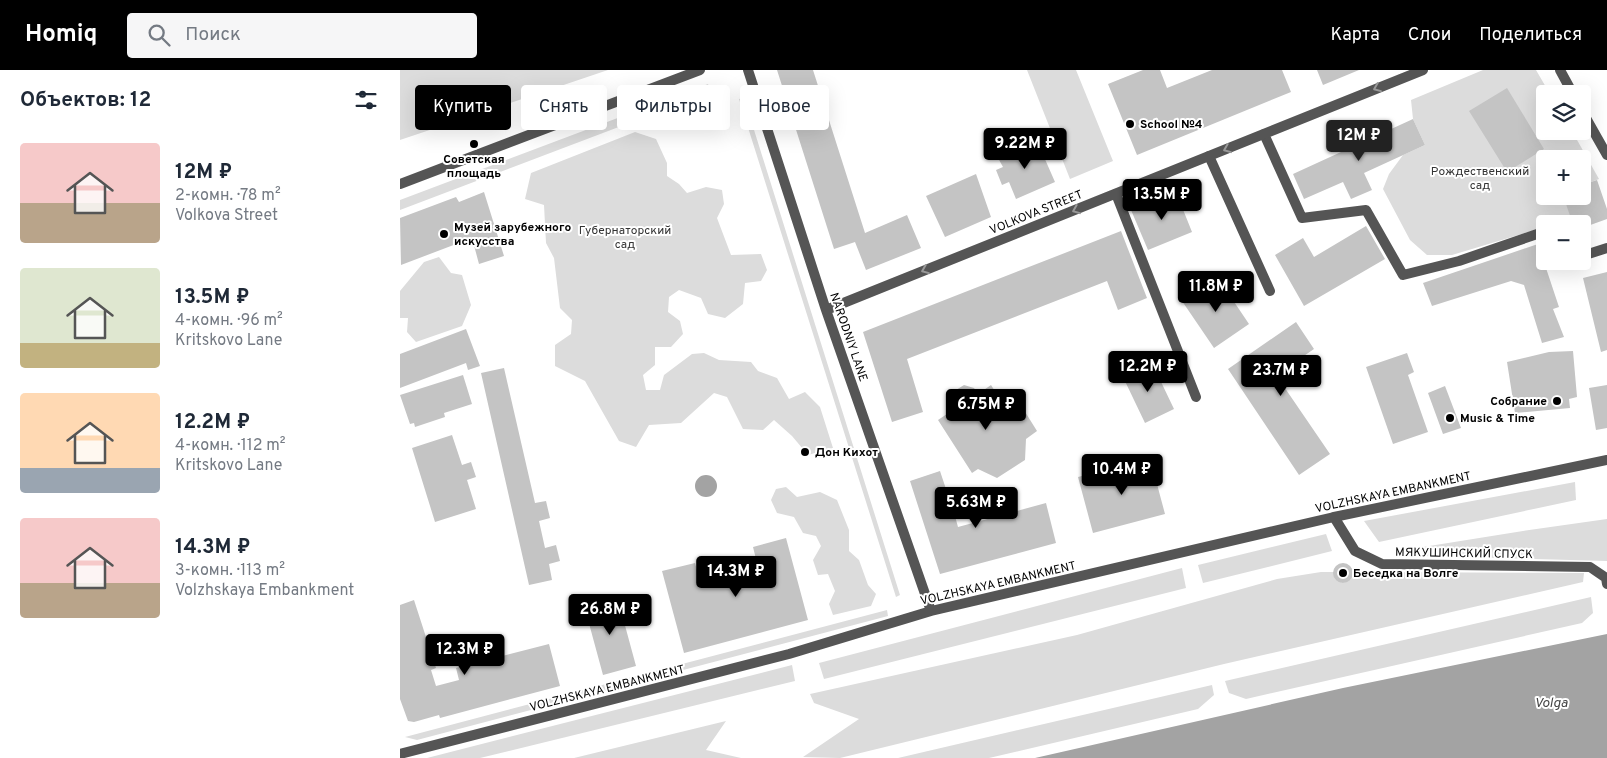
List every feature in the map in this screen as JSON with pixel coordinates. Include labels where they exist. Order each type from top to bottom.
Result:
[{"type":"street","points":[[660,85],[669,80],[680,70]]},
{"type":"street","points":[[661,85],[700,70]]},
{"type":"street","name":"NARODNIY LANE","points":[[748,70],[826,310],[931,611]]},
{"type":"street","name":"VOLKOVA STREET","points":[[826,310],[1422,70]]},
{"type":"street","points":[[1560,70],[1568,85]]},
{"type":"street","points":[[400,184],[617,102]]},
{"type":"street","points":[[1591,126],[1607,155]]},
{"type":"street","points":[[1264,134],[1302,218],[1366,210],[1403,274],[1460,261],[1536,234]]},
{"type":"street","points":[[1209,156],[1270,291]]},
{"type":"street","points":[[1116,194],[1196,397]]},
{"type":"street","points":[[1591,253],[1607,248]]},
{"type":"street","name":"VOLZHSKAYA EMBANKMENT","points":[[400,754],[789,654],[931,611],[1334,518],[1607,460]]},
{"type":"street","name":"МЯКУШИНСКИЙ СПУСК","points":[[1334,518],[1354,551],[1382,564],[1590,567],[1606,578],[1607,584]]},
{"type":"green space","points":[[400,70],[608,70],[563,85],[521,85],[521,99],[511,103],[511,85],[415,85],[415,130],[430,130],[400,140]]},
{"type":"green space","points":[[1027,70],[1076,70],[1113,161],[1070,179]]},
{"type":"green space","name":"Рождественский сад","points":[[1483,70],[1536,70],[1545,85],[1536,85],[1536,140],[1577,140],[1583,150],[1536,150],[1536,205],[1567,205],[1570,215],[1536,215],[1536,230],[1452,255],[1427,255],[1410,240],[1383,189],[1389,174],[1403,155],[1425,145],[1413,119],[1411,100]]},
{"type":"green space","points":[[617,118],[617,128],[400,210],[400,200],[586,130],[607,130],[607,122]]},
{"type":"green space","points":[[749,130],[754,130],[900,595],[896,597]]},
{"type":"green space","name":"Губернаторский сад","points":[[635,132],[656,139],[667,163],[667,176],[679,184],[687,193],[706,187],[722,190],[724,204],[717,218],[731,255],[761,254],[767,270],[761,281],[745,283],[743,304],[725,318],[708,314],[701,298],[679,290],[669,297],[668,312],[680,321],[683,334],[671,347],[655,347],[655,365],[643,375],[646,390],[660,390],[664,375],[692,354],[704,353],[719,360],[751,362],[758,371],[777,378],[789,399],[805,392],[820,407],[833,448],[808,455],[792,436],[774,420],[763,430],[743,429],[727,397],[714,393],[681,423],[649,425],[636,447],[619,441],[585,381],[555,366],[555,345],[571,334],[572,320],[560,308],[554,258],[546,243],[544,205],[525,199],[531,173]]},
{"type":"green space","name":"Рождественский сад","points":[[1591,165],[1599,179],[1591,182]]},
{"type":"green space","points":[[439,257],[451,273],[462,275],[471,305],[462,326],[416,342],[407,332],[408,318],[400,318],[400,291],[424,262]]},
{"type":"green space","points":[[1575,482],[1576,500],[1379,542],[1364,521]]},
{"type":"green space","points":[[786,487],[797,497],[820,492],[837,500],[849,530],[849,551],[859,560],[868,585],[876,594],[871,606],[833,615],[829,604],[835,591],[828,574],[818,575],[813,560],[821,546],[816,536],[803,533],[794,517],[777,513],[771,500],[776,489]]},
{"type":"green space","points":[[1607,519],[1607,561],[1423,556],[1423,547]]},
{"type":"green space","points":[[1326,534],[1332,551],[1203,583],[1198,565]]},
{"type":"green space","points":[[1182,568],[1186,588],[824,679],[819,663]]},
{"type":"green space","points":[[1321,572],[1334,572],[1335,579],[1343,583],[1351,579],[1353,572],[1584,573],[1583,582],[1224,664],[840,758],[803,757],[859,719],[814,703],[810,694],[1077,635],[1277,579]]},
{"type":"green space","points":[[1591,597],[1593,613],[1582,623],[1246,699],[1229,693],[1225,681]]},
{"type":"green space","points":[[887,610],[888,616],[417,740],[405,737]]},
{"type":"green space","points":[[792,665],[795,681],[480,758],[427,758]]},
{"type":"green space","points":[[1212,685],[1214,695],[1198,709],[989,758],[898,758]]},
{"type":"green space","points":[[726,721],[706,750],[741,758],[574,758]]},
{"type":"water","points":[[706,475],[714,478],[717,486],[714,494],[706,497],[698,494],[695,486],[698,478]]},
{"type":"water","name":"Volga","points":[[1607,634],[1607,758],[1035,758],[1343,688]]},
{"type":"building","points":[[777,70],[813,70],[818,85],[782,85]]},
{"type":"building","points":[[1143,70],[1160,70],[1167,88],[1212,70],[1282,70],[1291,92],[1137,155],[1108,84]]},
{"type":"building","points":[[1317,70],[1359,70],[1323,85]]},
{"type":"building","points":[[1507,88],[1536,136],[1536,140],[1539,140],[1544,149],[1536,150],[1536,154],[1507,172],[1469,111]]},
{"type":"building","points":[[1413,119],[1425,145],[1364,173],[1372,190],[1351,199],[1343,182],[1304,199],[1293,174]]},
{"type":"building","points":[[829,120],[865,233],[907,215],[921,248],[866,270],[855,242],[834,249],[796,130],[829,130]]},
{"type":"building","points":[[1037,141],[1055,182],[1016,199],[1009,182],[1002,185],[996,170],[1003,167],[998,158]]},
{"type":"building","points":[[976,174],[991,217],[945,237],[926,196]]},
{"type":"building","points":[[1597,180],[1607,209],[1607,219],[1591,225],[1591,215],[1570,215],[1566,205],[1591,205],[1591,182]]},
{"type":"building","points":[[484,192],[504,256],[479,264],[472,238],[401,265],[400,218],[456,197],[459,202]]},
{"type":"building","points":[[1176,192],[1192,232],[1148,250],[1131,210]]},
{"type":"building","points":[[1366,226],[1385,259],[1304,306],[1275,255],[1303,238],[1314,257]]},
{"type":"building","points":[[1121,231],[1147,298],[1118,310],[1107,281],[907,359],[923,412],[892,422],[863,332]]},
{"type":"building","points":[[1536,245],[1536,270],[1547,270],[1559,307],[1553,309],[1564,337],[1542,343],[1524,285],[1511,281],[1432,306],[1423,283]]},
{"type":"building","points":[[1607,272],[1607,350],[1601,352],[1583,278]]},
{"type":"building","points":[[1218,278],[1249,324],[1214,348],[1182,301]]},
{"type":"building","points":[[1296,322],[1314,349],[1276,375],[1330,454],[1299,475],[1228,369]]},
{"type":"building","points":[[466,329],[480,366],[468,370],[466,363],[400,388],[400,354]]},
{"type":"building","points":[[1573,351],[1577,397],[1569,399],[1570,408],[1515,413],[1507,362],[1549,352]]},
{"type":"building","points":[[1407,353],[1414,372],[1408,375],[1428,432],[1393,444],[1366,367]]},
{"type":"building","points":[[1152,363],[1174,409],[1145,423],[1123,377]]},
{"type":"building","points":[[504,368],[535,503],[546,501],[550,518],[539,521],[545,548],[556,545],[560,561],[549,564],[552,580],[529,585],[481,373]]},
{"type":"building","points":[[463,375],[472,404],[444,413],[445,417],[415,427],[414,423],[410,424],[400,395]]},
{"type":"building","points":[[964,385],[974,388],[978,394],[991,385],[1010,415],[1022,407],[1037,431],[1026,439],[1025,460],[997,478],[978,469],[972,473],[938,420],[950,412],[946,406],[948,395]]},
{"type":"building","points":[[1607,385],[1607,428],[1596,430],[1589,388]]},
{"type":"building","points":[[1445,386],[1461,428],[1443,434],[1428,393]]},
{"type":"building","points":[[452,435],[462,465],[471,462],[476,477],[467,480],[476,509],[435,522],[412,448]]},
{"type":"building","points":[[1150,458],[1165,514],[1093,533],[1078,477]]},
{"type":"building","points":[[940,471],[949,498],[955,495],[961,514],[955,516],[958,527],[1046,503],[1056,543],[940,574],[910,481]]},
{"type":"building","points":[[786,538],[808,620],[684,653],[662,571],[695,563],[698,574],[756,559],[753,547]]},
{"type":"building","name":"Беседка на Волге","points":[[1343,563],[1350,566],[1353,573],[1350,580],[1343,583],[1336,580],[1333,573],[1336,566]]},
{"type":"building","points":[[617,596],[636,666],[603,675],[584,605]]},
{"type":"building","points":[[414,600],[436,668],[431,670],[436,686],[459,680],[456,668],[549,644],[560,686],[440,718],[439,715],[414,722],[408,721],[400,699],[400,605]]},
{"type":"place","name":"School №4","points":[[1130,124]]},
{"type":"place","name":"Советская площадь","points":[[474,144]]},
{"type":"place","name":"Музей зарубежного искусства","points":[[444,234]]},
{"type":"place","name":"Собрание","points":[[1557,401]]},
{"type":"place","name":"Music & Time","points":[[1450,418]]},
{"type":"place","name":"Дон Кихот","points":[[805,452]]},
{"type":"place","name":"Беседка на Волге","points":[[1343,573]]}]
